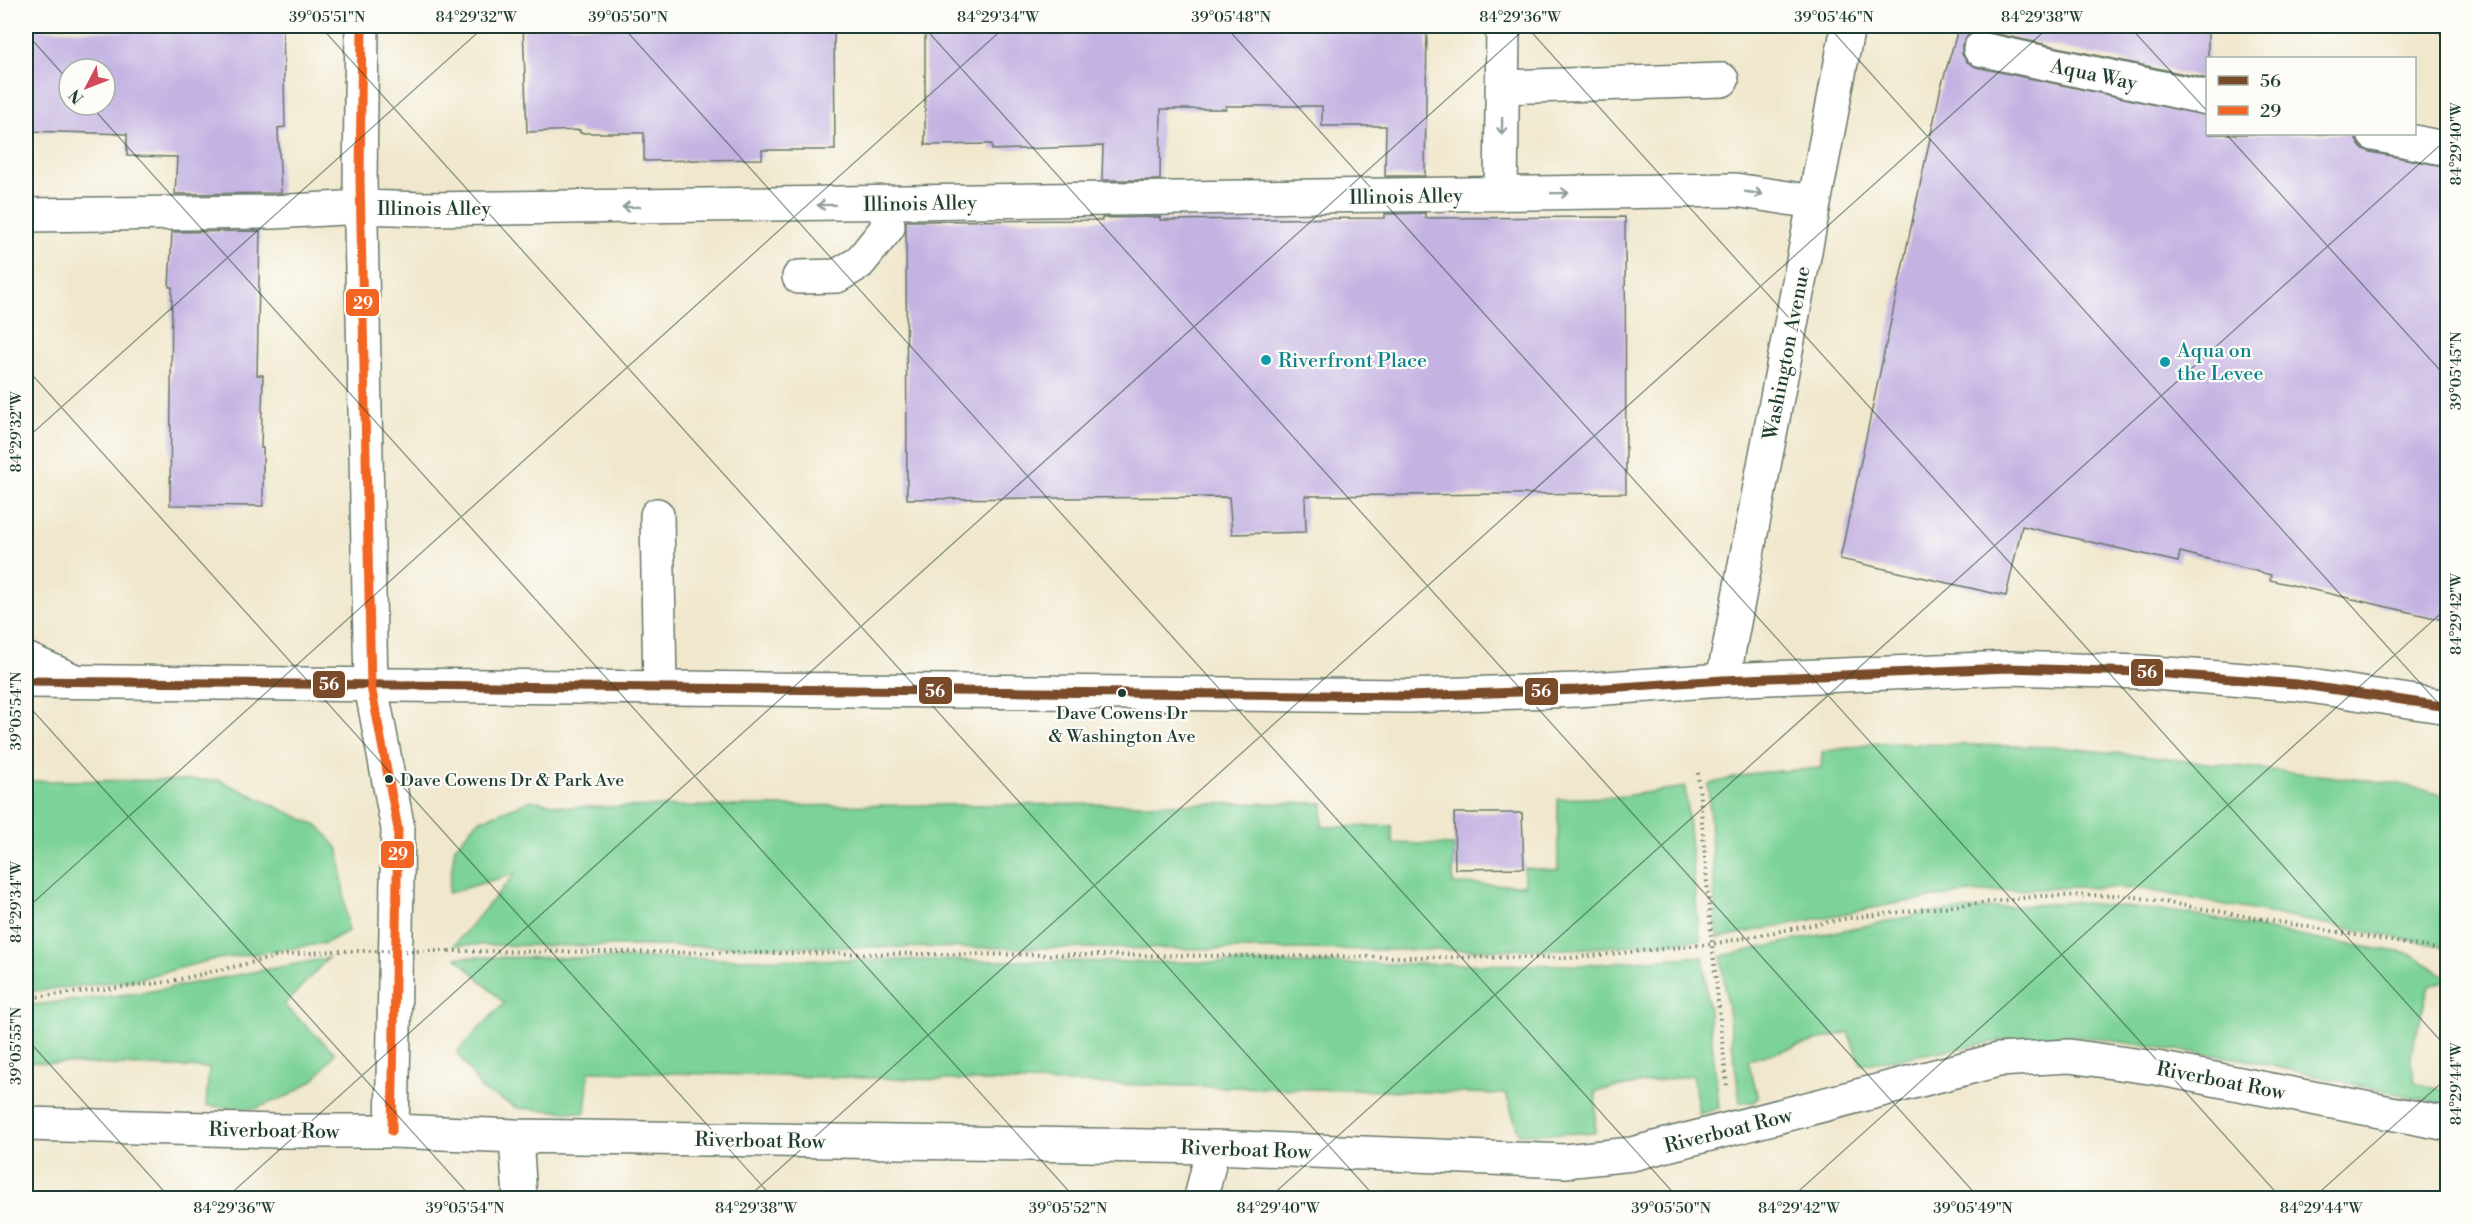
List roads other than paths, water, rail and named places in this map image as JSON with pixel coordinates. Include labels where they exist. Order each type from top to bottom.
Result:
[{"type":"main road","points":[[362,26],[361,207],[371,686],[398,829],[392,1131]]},
{"type":"main road","points":[[1501,194],[1503,26]]},
{"type":"main road","name":"Washington Avenue","points":[[1723,680],[1848,26]]},
{"type":"main road","name":"Aqua Way","points":[[1980,49],[2206,98]]},
{"type":"main road","points":[[1502,87],[1722,80]]},
{"type":"main road","points":[[2379,135],[2448,149]]},
{"type":"main road","name":"Illinois Alley","points":[[26,215],[273,212],[361,207],[426,209],[885,204],[1735,190],[1814,202]]},
{"type":"main road","points":[[799,277],[837,276],[859,263],[888,227],[885,204]]},
{"type":"main road","points":[[657,515],[660,688]]},
{"type":"main road","points":[[26,659],[75,681]]},
{"type":"main road","points":[[26,681],[1409,696],[1577,690],[1723,680],[2008,668],[2141,672],[2297,684],[2448,707]]},
{"type":"main road","name":"Riverboat Row","points":[[26,1124],[278,1131],[392,1131],[516,1136],[1213,1147],[1565,1161],[1632,1154],[1998,1060],[2069,1056],[2156,1068],[2448,1124]]},
{"type":"main road","points":[[516,1136],[520,1198]]},
{"type":"main road","points":[[1201,1198],[1213,1147]]},
{"type":"place","name":"Riverfront Place","points":[[1266,360]]},
{"type":"place","name":"Aqua on the Levee","points":[[2165,362]]},
{"type":"place","name":"Dave Cowens Dr & Washington Ave","points":[[1122,693]]},
{"type":"place","name":"Dave Cowens Dr & Park Ave","points":[[389,779]]}]
